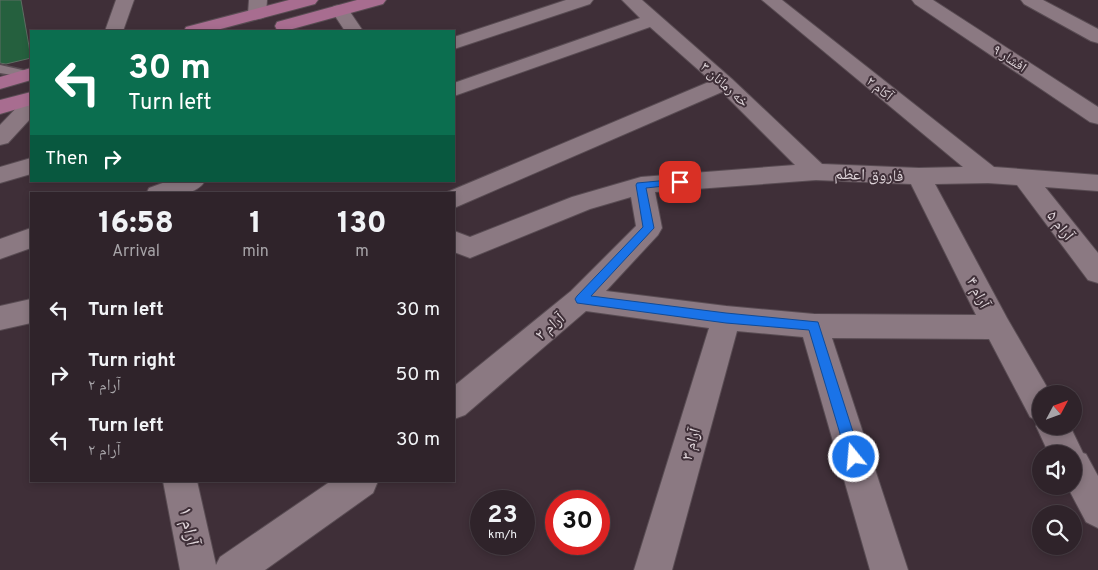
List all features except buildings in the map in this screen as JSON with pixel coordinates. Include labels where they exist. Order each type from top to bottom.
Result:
[{"type":"main road","points":[[196,30],[258,7],[309,0]]},
{"type":"main road","points":[[270,30],[377,0]]},
{"type":"main road","points":[[0,83],[29,75]]},
{"type":"main road","points":[[0,107],[30,98]]},
{"type":"street","points":[[114,30],[125,0]]},
{"type":"street","points":[[455,44],[584,0]]},
{"type":"street","name":"خه رمانان ۳","points":[[631,0],[725,83],[816,172]]},
{"type":"street","name":"آکام ۲","points":[[771,0],[988,175]]},
{"type":"street","name":"افشار ۹","points":[[920,0],[1098,117]]},
{"type":"street","points":[[1030,0],[1098,37]]},
{"type":"street","points":[[340,10],[353,30]]},
{"type":"street","points":[[455,90],[652,20]]},
{"type":"street","points":[[455,199],[725,83]]},
{"type":"street","points":[[0,138],[30,107]]},
{"type":"street","points":[[0,175],[30,166]]},
{"type":"street","name":"فاروق اعظم","points":[[455,242],[470,248],[581,203],[641,185],[816,172],[919,176],[988,175],[1098,183]]},
{"type":"street","name":"آرام ۴","points":[[919,176],[1032,390]]},
{"type":"street","name":"آرام ۵","points":[[1024,178],[1098,272]]},
{"type":"street","points":[[163,192],[190,182]]},
{"type":"street","name":"آرام ۲","points":[[455,404],[581,299],[649,228],[641,185]]},
{"type":"street","points":[[0,249],[30,238]]},
{"type":"street","points":[[581,299],[726,318],[814,326],[997,326]]},
{"type":"street","points":[[0,318],[30,311]]},
{"type":"street","name":"آرام ۳","points":[[653,570],[726,318]]},
{"type":"street","points":[[814,326],[889,570]]},
{"type":"street","points":[[1082,481],[1098,510]]},
{"type":"street","name":"آرام ۱","points":[[180,482],[199,570]]},
{"type":"street","points":[[233,570],[350,485]]},
{"type":"lane","points":[[0,69],[29,75]]},
{"type":"route","points":[[680,182],[641,185],[649,228],[581,299],[726,318],[814,326],[854,457]]}]
